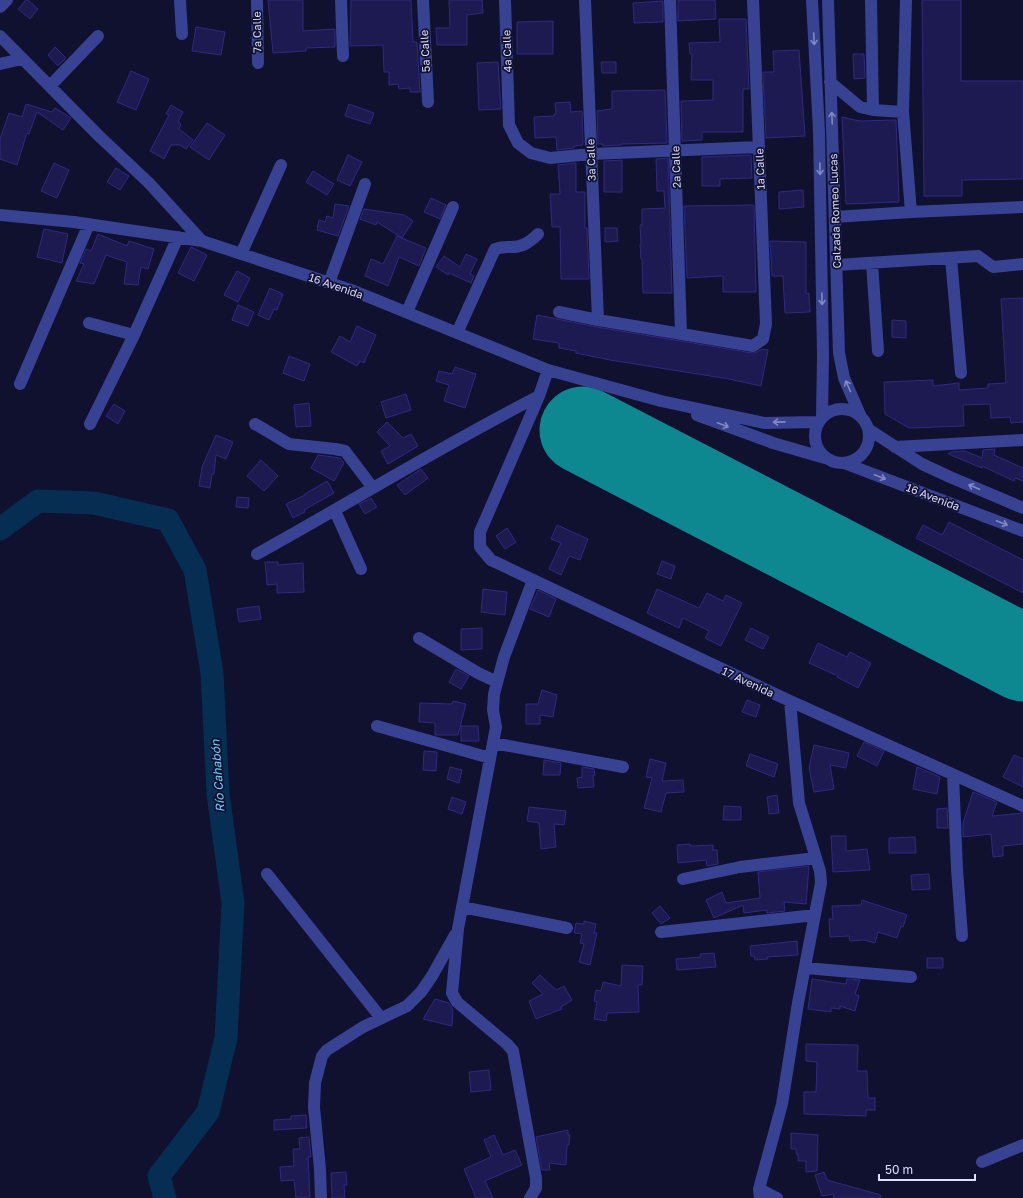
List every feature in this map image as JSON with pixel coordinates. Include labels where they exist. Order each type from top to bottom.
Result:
[{"type":"street","points":[[0,7],[7,0]]},
{"type":"street","points":[[180,0],[182,34]]},
{"type":"street","name":"7ª Calle","points":[[256,0],[258,63]]},
{"type":"street","points":[[341,0],[343,56]]},
{"type":"street","name":"5ª Calle","points":[[423,0],[428,102]]},
{"type":"street","name":"4ª Calle","points":[[505,0],[509,125],[518,143],[531,153],[550,158],[591,154],[759,147]]},
{"type":"street","name":"3ª Calle","points":[[586,0],[598,320]]},
{"type":"street","name":"2ª Calle","points":[[670,0],[681,334]]},
{"type":"street","name":"1ª Calle","points":[[681,334],[753,346],[763,339],[766,324],[753,0]]},
{"type":"street","name":"Calzada Romeo Lucas","points":[[812,0],[819,139],[823,355],[820,419]]},
{"type":"street","name":"Calzada Romeo Lucas","points":[[828,0],[839,353],[844,378],[862,417]]},
{"type":"street","points":[[871,0],[873,110]]},
{"type":"street","points":[[906,0],[903,112],[911,212]]},
{"type":"street","points":[[0,36],[149,183],[202,241]]},
{"type":"street","points":[[50,86],[98,36]]},
{"type":"street","points":[[0,64],[22,59]]},
{"type":"street","points":[[830,82],[860,107],[873,110],[903,112]]},
{"type":"street","points":[[241,254],[281,165]]},
{"type":"street","points":[[329,283],[365,184]]},
{"type":"street","points":[[406,312],[454,207]]},
{"type":"street","points":[[835,217],[1023,207]]},
{"type":"street","name":"16 Avenida","points":[[1,219],[89,224],[202,241],[354,291],[548,370],[661,401],[764,422],[820,419]]},
{"type":"street","points":[[20,384],[89,224]]},
{"type":"street","points":[[457,333],[495,250],[501,246],[518,247],[525,245],[538,234]]},
{"type":"street","points":[[90,424],[134,335],[178,237]]},
{"type":"street","points":[[836,265],[978,256],[993,267],[1023,264]]},
{"type":"street","points":[[951,258],[961,373]]},
{"type":"street","points":[[872,262],[878,351]]},
{"type":"street","points":[[559,312],[681,334]]},
{"type":"street","points":[[89,323],[134,335]]},
{"type":"street","points":[[257,554],[335,511],[484,424],[539,396],[548,370]]},
{"type":"street","name":"17 Avenida","points":[[539,396],[480,532],[480,547],[491,560],[790,701],[1023,806]]},
{"type":"street","name":"16 Avenida","points":[[661,401],[773,444],[825,458]]},
{"type":"street","points":[[837,409],[846,409],[862,417],[868,429],[869,438],[866,448],[861,456],[853,461],[837,463],[825,458],[819,452],[814,437],[815,430],[820,419],[829,412],[837,409]]},
{"type":"street","points":[[256,424],[289,444],[345,451],[373,488]]},
{"type":"street","points":[[868,429],[922,464],[1023,508]]},
{"type":"street","points":[[895,447],[1023,440]]},
{"type":"street","name":"16 Avenida","points":[[844,463],[1023,531]]},
{"type":"street","points":[[335,511],[361,569]]},
{"type":"street","points":[[530,1198],[536,1188],[536,1178],[512,1051],[507,1044],[457,1002],[452,993],[458,929],[496,728],[493,710],[494,694],[504,657],[533,580]]},
{"type":"street","points":[[419,638],[478,673],[497,682]]},
{"type":"street","points":[[777,1198],[760,1194],[782,1104],[821,883],[820,871],[799,803],[790,701]]},
{"type":"street","points":[[377,726],[490,758]]},
{"type":"street","points":[[493,743],[623,767]]},
{"type":"street","points":[[953,774],[957,869],[962,936]]},
{"type":"street","points":[[683,879],[740,867],[816,858]]},
{"type":"street","points":[[268,874],[381,1018]]},
{"type":"street","points":[[462,907],[567,928]]},
{"type":"street","points":[[661,932],[815,915]]},
{"type":"street","points":[[320,1198],[320,1169],[314,1107],[315,1083],[322,1056],[327,1050],[351,1035],[381,1018],[407,1006],[421,992],[432,976],[458,929]]},
{"type":"street","points":[[805,968],[911,977]]},
{"type":"street","points":[[982,1162],[1023,1145]]},
{"type":"building","points":[[26,0],[38,9],[30,19],[18,9]]},
{"type":"building","points":[[268,0],[303,0],[303,31],[335,29],[335,47],[306,48],[306,51],[273,53]]},
{"type":"building","points":[[351,0],[411,0],[413,42],[417,42],[420,92],[410,92],[410,88],[399,89],[398,84],[389,85],[389,72],[384,72],[383,45],[350,46]]},
{"type":"building","points":[[449,0],[482,0],[483,13],[467,15],[467,45],[437,45],[436,28],[450,28]]},
{"type":"building","points":[[678,0],[715,0],[716,19],[678,21]]},
{"type":"building","points":[[922,0],[961,0],[961,81],[1023,81],[1023,179],[962,180],[962,196],[924,196]]},
{"type":"building","points":[[663,1],[663,22],[634,23],[633,3]]},
{"type":"building","points":[[719,19],[746,19],[749,89],[743,89],[743,132],[702,132],[702,140],[682,141],[681,101],[713,100],[713,80],[691,80],[692,54],[690,54],[689,43],[720,42]]},
{"type":"building","points":[[553,21],[553,54],[517,54],[517,22]]},
{"type":"building","points":[[196,27],[225,32],[221,55],[192,51]]},
{"type":"building","points":[[55,47],[66,58],[58,66],[48,55]]},
{"type":"building","points":[[799,50],[805,136],[766,138],[763,72],[774,72],[773,51]]},
{"type":"building","points":[[853,54],[864,54],[865,78],[854,79]]},
{"type":"building","points":[[498,62],[501,109],[479,110],[477,63]]},
{"type":"building","points":[[601,62],[616,62],[616,73],[602,73]]},
{"type":"building","points":[[131,71],[149,79],[136,110],[117,102]]},
{"type":"building","points":[[665,90],[667,143],[603,146],[603,144],[598,144],[597,111],[612,109],[612,91]]},
{"type":"building","points":[[570,102],[571,112],[582,111],[583,145],[574,146],[574,148],[557,150],[556,137],[535,138],[534,117],[554,116],[554,114],[556,114],[555,103]]},
{"type":"building","points":[[26,104],[52,112],[55,108],[71,118],[63,130],[37,112],[29,134],[27,133],[17,165],[0,159],[0,139],[9,113],[22,117]]},
{"type":"building","points":[[349,104],[374,113],[370,124],[345,116]]},
{"type":"building","points":[[171,105],[183,112],[178,122],[181,124],[179,129],[193,140],[186,149],[180,145],[171,145],[164,159],[150,151],[169,115],[166,114]]},
{"type":"building","points":[[842,117],[860,121],[896,120],[899,202],[846,204]]},
{"type":"building","points":[[207,123],[225,135],[209,160],[190,147]]},
{"type":"building","points":[[348,155],[362,162],[350,186],[337,180]]},
{"type":"building","points":[[751,155],[752,178],[720,179],[720,186],[702,186],[702,157]]},
{"type":"building","points":[[668,158],[672,293],[643,293],[640,244],[642,209],[665,208],[664,191],[657,191],[656,159]]},
{"type":"building","points":[[622,160],[622,192],[604,192],[604,161]]},
{"type":"building","points":[[54,163],[69,170],[57,198],[41,191]]},
{"type":"building","points":[[576,163],[576,192],[585,192],[585,228],[587,228],[589,279],[561,279],[560,227],[552,227],[550,194],[560,194],[558,165]]},
{"type":"building","points":[[116,168],[129,176],[120,190],[107,182]]},
{"type":"building","points":[[313,171],[334,184],[327,195],[306,182]]},
{"type":"building","points":[[803,190],[804,207],[779,209],[779,192]]},
{"type":"building","points":[[431,198],[446,205],[440,219],[424,212]]},
{"type":"building","points":[[335,204],[349,206],[338,236],[317,230],[319,220],[325,222],[327,216],[333,218]]},
{"type":"building","points":[[754,205],[756,292],[723,292],[723,276],[687,278],[684,206]]},
{"type":"building","points":[[364,209],[404,215],[413,221],[402,238],[377,222],[376,225],[360,219]]},
{"type":"building","points":[[605,228],[617,228],[618,241],[605,242]]},
{"type":"building","points":[[44,229],[68,234],[62,263],[37,257]]},
{"type":"building","points":[[98,234],[127,246],[129,241],[154,249],[148,269],[141,267],[138,285],[124,284],[127,262],[106,255],[94,284],[76,281],[84,264],[80,263],[86,249],[91,251]]},
{"type":"building","points":[[397,236],[426,248],[419,266],[399,257],[388,286],[365,276],[371,259],[383,264]]},
{"type":"building","points":[[770,241],[806,242],[806,294],[809,293],[810,312],[785,313],[783,276],[772,276]]},
{"type":"building","points":[[191,247],[207,255],[194,281],[178,273]]},
{"type":"building","points":[[466,254],[477,259],[470,274],[474,276],[471,283],[449,273],[448,275],[436,267],[444,256],[460,267]]},
{"type":"building","points":[[237,271],[250,278],[238,302],[224,295]]},
{"type":"building","points":[[270,288],[283,294],[277,310],[274,309],[269,320],[258,315]]},
{"type":"building","points":[[1023,298],[1023,422],[1011,423],[1010,417],[991,418],[990,404],[963,405],[964,426],[909,428],[885,414],[884,382],[933,380],[933,386],[959,383],[959,390],[988,388],[988,384],[1006,383],[1001,299]]},
{"type":"building","points":[[238,305],[254,312],[248,326],[232,320]]},
{"type":"building","points":[[537,315],[597,327],[752,353],[762,349],[768,350],[761,386],[729,379],[610,360],[559,348],[559,343],[533,339]]},
{"type":"building","points":[[892,320],[906,321],[906,338],[892,337]]},
{"type":"building","points":[[357,326],[376,335],[364,363],[360,361],[357,366],[331,352],[340,336],[350,342]]},
{"type":"building","points":[[289,356],[310,364],[304,381],[283,373]]},
{"type":"building","points":[[455,367],[476,374],[465,408],[444,401],[449,385],[436,381],[439,371],[452,374]]},
{"type":"building","points":[[406,394],[411,410],[386,418],[381,402]]},
{"type":"building","points":[[309,403],[311,426],[296,427],[294,405]]},
{"type":"building","points":[[114,404],[125,411],[118,424],[106,416]]},
{"type":"building","points":[[387,422],[403,438],[411,434],[418,446],[388,464],[381,451],[390,446],[377,432]]},
{"type":"building","points":[[216,435],[233,442],[226,459],[216,455],[214,474],[212,474],[210,488],[199,486],[202,467]]},
{"type":"building","points":[[995,449],[994,455],[1023,468],[1023,481],[1015,478],[1014,481],[982,466],[982,468],[948,454],[950,452],[965,451],[982,458],[983,450]]},
{"type":"building","points":[[318,455],[340,458],[344,463],[334,481],[311,468]]},
{"type":"building","points":[[261,460],[278,476],[264,491],[247,476]]},
{"type":"building","points":[[421,469],[428,478],[405,495],[397,485]]},
{"type":"building","points":[[327,481],[334,493],[293,518],[286,504],[305,495]]},
{"type":"building","points":[[237,497],[249,498],[248,508],[236,507]]},
{"type":"building","points":[[371,498],[377,507],[365,514],[359,504]]},
{"type":"building","points":[[949,522],[1023,560],[1023,593],[916,538],[923,525],[942,535]]},
{"type":"building","points":[[557,525],[588,539],[580,560],[569,556],[561,575],[549,569],[561,543],[551,539]]},
{"type":"building","points":[[507,528],[516,542],[505,549],[496,536]]},
{"type":"building","points":[[662,561],[675,566],[671,579],[657,574]]},
{"type":"building","points":[[265,562],[278,562],[278,565],[303,563],[304,592],[277,593],[277,584],[267,585]]},
{"type":"building","points":[[483,589],[507,592],[505,615],[481,612]]},
{"type":"building","points":[[657,589],[699,608],[707,593],[723,601],[726,595],[742,603],[721,646],[705,638],[709,631],[683,618],[679,628],[647,613]]},
{"type":"building","points":[[538,590],[556,599],[549,617],[530,609]]},
{"type":"building","points":[[259,606],[261,619],[239,622],[237,609]]},
{"type":"building","points":[[482,628],[482,649],[461,650],[461,629]]},
{"type":"building","points":[[751,628],[769,637],[763,649],[745,640]]},
{"type":"building","points":[[818,643],[847,657],[850,652],[871,663],[858,688],[837,677],[838,676],[809,663]]},
{"type":"building","points":[[456,669],[469,676],[461,689],[449,682]]},
{"type":"building","points":[[542,690],[557,695],[553,717],[540,715],[540,724],[526,724],[526,704],[538,704]]},
{"type":"building","points":[[747,700],[760,705],[756,717],[742,712]]},
{"type":"building","points":[[453,701],[466,704],[458,735],[435,735],[435,723],[419,722],[420,703],[452,704]]},
{"type":"building","points":[[461,726],[478,726],[479,741],[461,741]]},
{"type":"building","points":[[864,742],[884,751],[877,766],[857,756]]},
{"type":"building","points":[[814,745],[849,753],[846,768],[830,765],[834,789],[814,792],[809,768]]},
{"type":"building","points":[[424,751],[437,752],[436,771],[423,770]]},
{"type":"building","points":[[750,754],[778,764],[774,777],[746,766]]},
{"type":"building","points":[[1014,755],[1023,759],[1023,787],[1003,777]]},
{"type":"building","points":[[650,759],[666,763],[662,781],[683,780],[684,792],[666,793],[661,812],[644,808],[652,778],[646,777]]},
{"type":"building","points":[[544,760],[561,763],[560,775],[543,775]]},
{"type":"building","points":[[450,767],[462,770],[459,783],[447,779]]},
{"type":"building","points":[[582,767],[594,769],[594,787],[578,788],[577,778],[582,777]]},
{"type":"building","points":[[917,767],[940,777],[937,794],[913,789]]},
{"type":"building","points":[[973,792],[997,802],[992,816],[1023,813],[1023,844],[1003,846],[1003,856],[993,857],[991,834],[963,837],[963,823]]},
{"type":"building","points":[[777,795],[779,813],[769,814],[767,797]]},
{"type":"building","points":[[452,797],[466,802],[462,814],[448,809]]},
{"type":"building","points":[[724,806],[741,807],[741,820],[723,820]]},
{"type":"building","points":[[529,807],[566,811],[564,825],[554,824],[556,847],[541,849],[539,823],[527,821]]},
{"type":"building","points":[[947,808],[948,828],[937,828],[937,809]]},
{"type":"building","points":[[831,836],[846,836],[846,851],[867,849],[870,870],[833,872]]},
{"type":"building","points":[[915,837],[916,853],[889,853],[889,838]]},
{"type":"building","points":[[690,844],[690,846],[713,845],[713,850],[717,850],[718,864],[707,866],[706,860],[678,863],[677,845]]},
{"type":"building","points":[[809,866],[806,904],[784,902],[785,911],[767,913],[767,910],[744,913],[743,905],[714,918],[706,900],[722,892],[726,903],[760,898],[758,872]]},
{"type":"building","points":[[929,874],[930,889],[912,890],[911,875]]},
{"type":"building","points":[[862,900],[907,915],[897,938],[878,932],[875,943],[864,940],[850,941],[849,936],[830,937],[829,919],[833,919],[832,906],[861,905]]},
{"type":"building","points":[[660,906],[670,918],[661,924],[652,913]]},
{"type":"building","points":[[584,921],[596,924],[594,933],[597,933],[590,965],[579,962],[584,944],[580,943],[582,934],[574,933],[576,923],[584,924]]},
{"type":"building","points":[[797,941],[798,955],[767,957],[768,959],[755,960],[754,956],[751,956],[750,946]]},
{"type":"building","points":[[714,953],[716,967],[677,970],[676,959],[701,957],[700,954]]},
{"type":"building","points":[[927,958],[943,958],[943,968],[927,968]]},
{"type":"building","points":[[622,965],[643,966],[642,985],[638,985],[639,1012],[607,1013],[606,1021],[594,1019],[597,1002],[594,1001],[596,990],[601,991],[603,982],[621,986]]},
{"type":"building","points":[[540,975],[556,990],[564,986],[572,1000],[561,1007],[562,1009],[536,1019],[529,1001],[543,994],[532,983]]},
{"type":"building","points":[[812,979],[846,984],[847,979],[860,980],[855,994],[859,996],[855,1011],[840,1006],[840,1009],[831,1008],[831,1012],[808,1009]]},
{"type":"building","points":[[435,999],[449,1003],[453,1009],[452,1026],[423,1019]]},
{"type":"building","points":[[806,1044],[858,1045],[857,1071],[867,1071],[868,1098],[875,1098],[875,1110],[866,1110],[866,1116],[804,1114],[804,1092],[816,1092],[817,1062],[806,1061]]},
{"type":"building","points":[[489,1070],[491,1090],[471,1092],[469,1072]]},
{"type":"building","points":[[306,1115],[307,1128],[274,1130],[274,1120],[291,1119],[291,1116]]},
{"type":"building","points":[[568,1130],[568,1135],[570,1135],[569,1145],[567,1145],[566,1165],[549,1163],[550,1170],[542,1170],[536,1137]]},
{"type":"building","points":[[791,1133],[818,1135],[817,1171],[806,1172],[806,1161],[798,1161],[796,1149],[791,1149]]},
{"type":"building","points":[[494,1135],[503,1155],[515,1150],[522,1165],[485,1181],[493,1198],[476,1198],[464,1169],[491,1157],[484,1140]]},
{"type":"building","points":[[309,1137],[311,1157],[308,1157],[310,1197],[296,1198],[294,1180],[281,1181],[280,1167],[294,1166],[293,1149],[300,1149],[299,1138]]},
{"type":"building","points":[[346,1172],[347,1185],[344,1185],[345,1198],[332,1198],[331,1173]]},
{"type":"building","points":[[824,1172],[827,1180],[881,1195],[880,1198],[833,1198],[834,1194],[822,1196],[815,1175]]},
{"type":"waterway","name":"Río Cahabón","points":[[0,529],[38,501],[94,503],[168,520],[195,570],[212,673],[218,794],[233,903],[226,1038],[208,1112],[159,1176],[165,1198]]},
{"type":"runway","points":[[583,430],[1023,658]]}]
